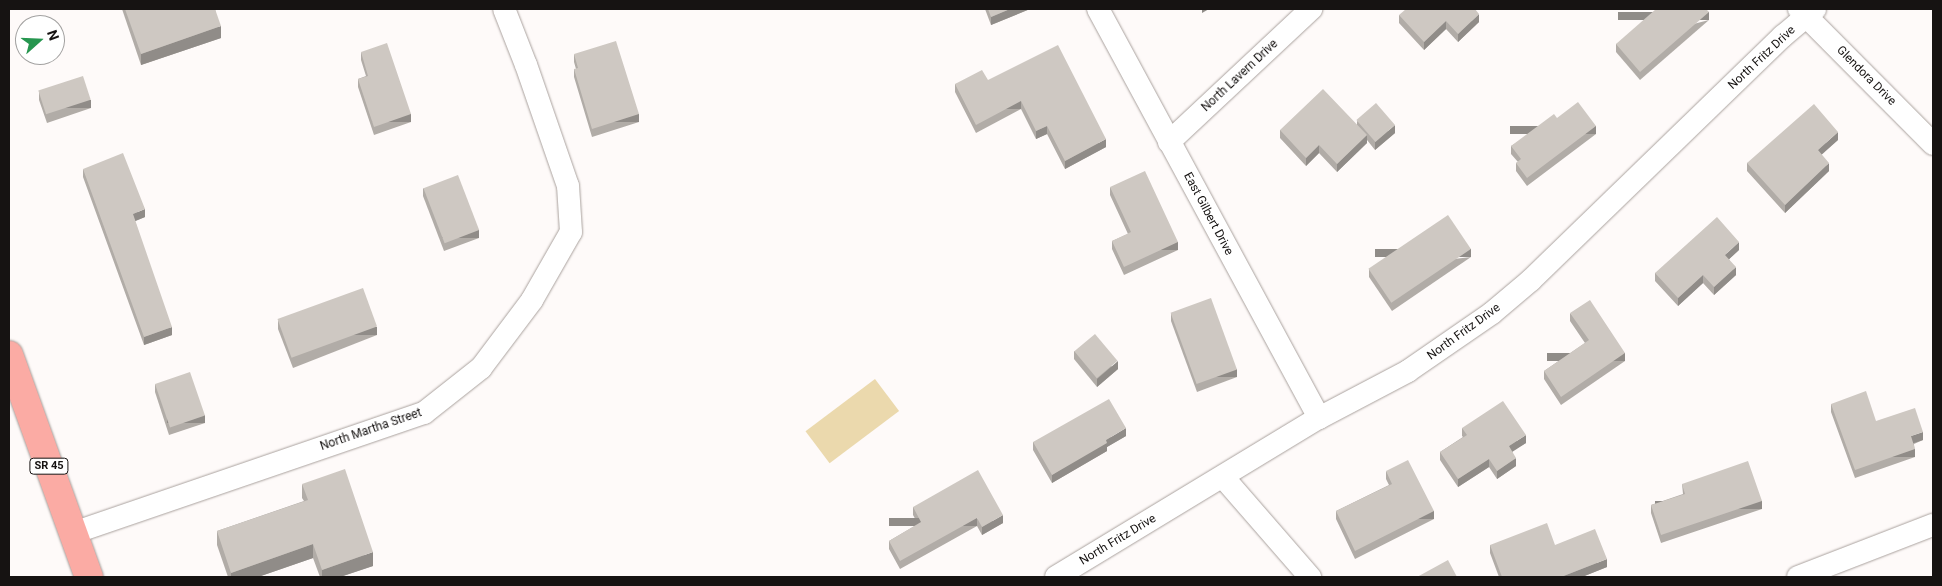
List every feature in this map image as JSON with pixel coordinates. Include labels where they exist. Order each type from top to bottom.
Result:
[{"type":"highway","name":"SR 45","points":[[9,355],[89,577]]},
{"type":"street","name":"North Martha Street","points":[[73,533],[424,413],[481,368],[532,300],[571,232],[568,186],[526,65],[504,9]]},
{"type":"street","name":"East Gilbert Drive","points":[[1098,9],[1319,418]]},
{"type":"street","name":"North Lavern Drive","points":[[1169,142],[1311,9]]},
{"type":"street","name":"Glendora Drive","points":[[1807,11],[1933,144]]},
{"type":"street","name":"North Fritz Drive","points":[[1056,577],[1319,418],[1408,371],[1492,313],[1531,280],[1784,36],[1807,11]]},
{"type":"street","points":[[1223,477],[1310,577]]},
{"type":"street","points":[[1798,577],[1933,525]]},
{"type":"shaded area","points":[[875,379],[899,411],[830,463],[806,431]]},
{"type":"building","points":[[125,9],[215,9],[221,26],[141,54]]},
{"type":"building","points":[[988,9],[1010,9],[991,17]]},
{"type":"building","points":[[1406,9],[1475,9],[1479,14],[1458,34],[1446,21],[1424,42],[1399,15]]},
{"type":"building","points":[[1656,9],[1706,9],[1709,12],[1640,72],[1616,44]]},
{"type":"building","points":[[616,41],[639,114],[592,129],[574,69],[578,68],[574,54]]},
{"type":"building","points":[[387,43],[411,114],[374,127],[358,79],[368,76],[361,52]]},
{"type":"building","points":[[1058,45],[1106,139],[1065,161],[1047,126],[1036,131],[1021,101],[976,125],[955,84],[982,70],[988,80]]},
{"type":"building","points":[[83,76],[91,100],[46,114],[38,91]]},
{"type":"building","points":[[1323,89],[1367,135],[1337,164],[1319,145],[1306,158],[1280,130]]},
{"type":"building","points":[[1578,102],[1596,126],[1527,178],[1516,163],[1521,159],[1511,146],[1554,114],[1557,118]]},
{"type":"building","points":[[1376,103],[1395,125],[1375,142],[1356,120]]},
{"type":"building","points":[[1814,104],[1838,132],[1818,150],[1829,163],[1785,205],[1747,163]]},
{"type":"building","points":[[123,153],[145,209],[133,214],[172,327],[144,337],[83,169]]},
{"type":"building","points":[[1145,171],[1178,242],[1124,267],[1112,241],[1131,232],[1110,187]]},
{"type":"building","points":[[458,175],[479,230],[445,243],[423,188]]},
{"type":"building","points":[[1448,215],[1471,249],[1391,303],[1368,269]]},
{"type":"building","points":[[1717,217],[1739,242],[1725,255],[1736,267],[1714,287],[1703,275],[1678,298],[1655,273]]},
{"type":"building","points":[[363,288],[377,327],[292,358],[277,319]]},
{"type":"building","points":[[1211,298],[1237,369],[1197,384],[1171,313]]},
{"type":"building","points":[[1590,300],[1625,353],[1561,397],[1544,371],[1589,340],[1570,313]]},
{"type":"building","points":[[1095,334],[1117,361],[1097,378],[1074,351]]},
{"type":"building","points":[[190,372],[205,415],[170,428],[155,384]]},
{"type":"building","points":[[1866,391],[1876,421],[1915,408],[1923,432],[1911,436],[1915,449],[1855,470],[1831,404]]},
{"type":"building","points":[[1109,399],[1126,428],[1106,440],[1107,443],[1052,475],[1033,442]]},
{"type":"building","points":[[1503,401],[1526,435],[1509,446],[1516,458],[1497,471],[1489,459],[1458,479],[1440,452],[1467,435],[1462,428]]},
{"type":"building","points":[[1408,460],[1434,511],[1355,551],[1336,511],[1392,484],[1386,471]]},
{"type":"building","points":[[1748,461],[1762,501],[1661,535],[1651,505],[1685,494],[1682,484]]},
{"type":"building","points":[[345,469],[373,552],[322,570],[313,544],[231,573],[217,531],[308,500],[302,484]]},
{"type":"building","points":[[978,470],[1003,515],[982,527],[977,518],[900,561],[889,541],[921,522],[913,507]]},
{"type":"building","points":[[1547,523],[1555,545],[1595,529],[1607,559],[1561,577],[1502,577],[1490,545]]},
{"type":"building","points":[[1448,560],[1457,577],[1417,577]]}]
